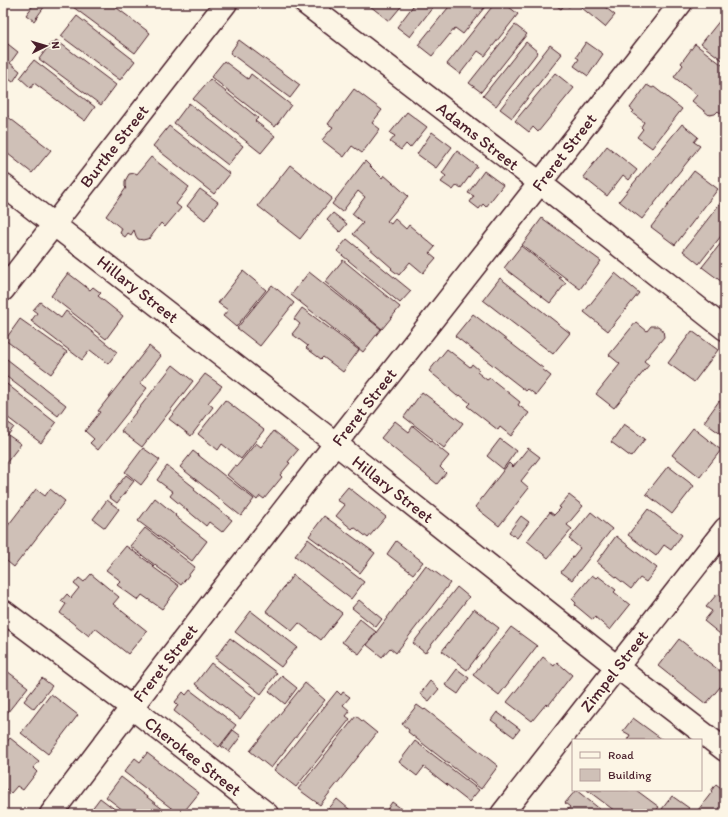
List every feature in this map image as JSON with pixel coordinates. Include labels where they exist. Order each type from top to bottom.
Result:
[{"type":"street","name":"Burthe Street","points":[[3,290],[226,3]]},
{"type":"street","name":"Adams Street","points":[[305,3],[540,183],[725,329]]},
{"type":"street","name":"Freret Street","points":[[51,814],[131,707],[335,443],[681,3]]},
{"type":"street","name":"Hillary Street","points":[[3,185],[335,443],[617,667],[725,750]]},
{"type":"street","name":"Zimpel Street","points":[[502,814],[725,529]]},
{"type":"street","name":"Cherokee Street","points":[[3,611],[131,707],[268,814]]},
{"type":"building","points":[[35,3],[47,3],[34,21],[26,15]]},
{"type":"building","points":[[76,3],[115,3],[113,5],[150,33],[135,53],[73,7]]},
{"type":"building","points":[[372,3],[404,3],[389,21],[370,6]]},
{"type":"building","points":[[410,3],[436,3],[410,37],[397,27],[413,6]]},
{"type":"building","points":[[452,3],[488,3],[463,34],[455,28],[432,56],[418,45]]},
{"type":"building","points":[[495,3],[504,3],[518,14],[485,56],[478,51],[460,74],[447,64]]},
{"type":"building","points":[[553,3],[572,3],[569,7],[565,4],[561,9]]},
{"type":"building","points":[[576,3],[600,3],[615,15],[605,27]]},
{"type":"building","points":[[77,16],[135,61],[120,80],[61,36]]},
{"type":"building","points":[[721,19],[725,22],[725,62],[701,44]]},
{"type":"building","points":[[515,25],[527,34],[481,92],[469,83]]},
{"type":"building","points":[[56,40],[116,85],[101,105],[39,59],[51,43],[53,44]]},
{"type":"building","points":[[239,40],[300,85],[290,98],[230,53]]},
{"type":"building","points":[[4,41],[18,52],[10,63],[20,71],[13,82],[3,75]]},
{"type":"building","points":[[526,42],[538,52],[496,106],[483,96]]},
{"type":"building","points":[[586,42],[603,54],[588,76],[574,66],[579,59],[576,57]]},
{"type":"building","points":[[695,44],[725,67],[725,117],[718,111],[715,114],[709,115],[692,101],[697,95],[674,77],[683,65],[681,63]]},
{"type":"building","points":[[550,45],[562,54],[512,118],[500,109]]},
{"type":"building","points":[[34,60],[95,107],[85,121],[34,83],[31,88],[20,78]]},
{"type":"building","points":[[224,61],[248,79],[251,74],[291,105],[275,127],[211,77]]},
{"type":"building","points":[[555,73],[574,88],[538,132],[533,127],[529,132],[515,121]]},
{"type":"building","points":[[210,79],[258,118],[255,121],[275,136],[261,153],[193,99]]},
{"type":"building","points":[[647,85],[652,88],[654,87],[682,109],[652,148],[637,137],[643,129],[641,127],[644,122],[632,113],[634,111],[630,108]]},
{"type":"building","points":[[354,89],[382,110],[372,123],[380,129],[362,153],[352,146],[344,157],[322,140],[333,127],[328,124]]},
{"type":"building","points":[[189,103],[243,146],[228,165],[174,123]]},
{"type":"building","points":[[407,112],[427,127],[410,148],[406,144],[401,150],[390,142],[395,136],[390,133]]},
{"type":"building","points":[[3,113],[51,150],[32,173],[3,150]]},
{"type":"building","points":[[682,124],[698,137],[694,142],[700,146],[642,219],[619,201]]},
{"type":"building","points":[[169,126],[230,174],[214,194],[153,146]]},
{"type":"building","points":[[432,132],[452,147],[436,168],[417,154]]},
{"type":"building","points":[[607,146],[637,170],[629,180],[623,175],[607,196],[583,177]]},
{"type":"building","points":[[457,151],[477,166],[461,188],[457,185],[453,190],[441,182],[446,176],[442,173]]},
{"type":"building","points":[[151,157],[189,187],[176,204],[181,208],[165,227],[161,223],[150,238],[143,240],[138,239],[134,230],[131,235],[128,233],[125,237],[120,233],[122,229],[106,216],[126,188],[125,181],[129,174],[137,174]]},
{"type":"building","points":[[365,161],[382,178],[384,175],[408,196],[387,221],[391,224],[395,219],[406,229],[409,225],[435,247],[430,253],[436,258],[423,273],[410,262],[399,275],[353,234],[363,223],[352,214],[365,197],[358,191],[342,212],[332,204]]},
{"type":"building","points":[[290,165],[332,198],[300,239],[258,206]]},
{"type":"building","points":[[484,171],[503,185],[486,207],[483,204],[479,209],[470,202],[474,196],[468,193]]},
{"type":"building","points":[[694,171],[718,189],[675,245],[651,227]]},
{"type":"building","points":[[200,189],[218,202],[205,220],[187,206]]},
{"type":"building","points":[[725,197],[725,231],[699,264],[683,251]]},
{"type":"building","points":[[333,213],[347,224],[340,232],[327,220]]},
{"type":"building","points":[[542,218],[601,261],[580,289],[522,245]]},
{"type":"building","points":[[725,238],[725,279],[722,282],[702,267]]},
{"type":"building","points":[[347,239],[411,291],[400,303],[337,251]]},
{"type":"building","points":[[521,246],[561,277],[559,278],[566,283],[550,303],[504,268]]},
{"type":"building","points":[[343,260],[400,307],[382,329],[325,282]]},
{"type":"building","points":[[243,271],[266,290],[236,327],[223,316],[228,310],[218,303]]},
{"type":"building","points":[[309,272],[381,329],[363,352],[291,295]]},
{"type":"building","points":[[68,273],[90,290],[93,287],[101,293],[98,296],[123,316],[106,339],[51,296]]},
{"type":"building","points":[[615,273],[639,293],[608,331],[584,312]]},
{"type":"building","points":[[500,278],[570,333],[553,354],[483,300]]},
{"type":"building","points":[[272,285],[294,303],[260,346],[237,328]]},
{"type":"building","points":[[40,302],[61,318],[66,311],[117,352],[108,364],[90,350],[82,360],[31,321],[37,313],[33,310]]},
{"type":"building","points":[[302,308],[359,350],[343,372],[323,357],[321,359],[306,348],[308,346],[292,334],[300,324],[294,319]]},
{"type":"building","points":[[473,314],[543,368],[542,369],[551,376],[536,395],[528,389],[526,391],[455,336]]},
{"type":"building","points":[[20,319],[67,352],[51,374],[5,340]]},
{"type":"building","points":[[636,322],[647,331],[651,326],[658,326],[663,330],[664,337],[644,361],[649,365],[614,408],[596,394],[620,364],[609,355]]},
{"type":"building","points":[[692,331],[718,350],[694,382],[668,363]]},
{"type":"building","points":[[149,346],[161,356],[140,383],[147,388],[98,450],[90,443],[94,439],[85,431],[100,412],[98,411]]},
{"type":"building","points":[[447,349],[470,367],[472,364],[479,370],[477,372],[487,380],[490,378],[520,402],[518,405],[529,413],[511,436],[500,427],[498,430],[467,406],[470,403],[460,395],[457,396],[450,390],[450,388],[429,371]]},
{"type":"building","points":[[3,356],[66,405],[58,416],[3,374]]},
{"type":"building","points":[[173,365],[193,381],[142,447],[121,431]]},
{"type":"building","points":[[205,374],[222,386],[208,403],[213,407],[191,436],[169,419]]},
{"type":"building","points":[[3,381],[56,423],[41,443],[3,414]]},
{"type":"building","points":[[422,392],[463,423],[444,448],[404,417]]},
{"type":"building","points":[[225,400],[264,430],[241,459],[222,444],[218,450],[198,434]]},
{"type":"building","points":[[719,401],[725,405],[725,437],[704,422]]},
{"type":"building","points":[[3,419],[14,427],[8,435],[21,444],[3,467]]},
{"type":"building","points":[[395,421],[409,432],[413,426],[449,456],[440,467],[446,473],[437,484],[381,438]]},
{"type":"building","points":[[624,424],[645,439],[631,457],[611,442]]},
{"type":"building","points":[[693,428],[721,450],[700,477],[672,455]]},
{"type":"building","points":[[274,431],[298,450],[280,475],[282,477],[264,499],[260,496],[257,500],[227,475],[235,465],[237,466],[256,443],[261,447]]},
{"type":"building","points":[[500,439],[516,451],[503,469],[487,456]]},
{"type":"building","points":[[143,448],[160,460],[141,485],[125,472]]},
{"type":"building","points":[[528,448],[540,457],[521,481],[529,488],[499,526],[475,507],[509,463],[513,467]]},
{"type":"building","points":[[193,451],[254,499],[241,516],[180,467]]},
{"type":"building","points":[[167,466],[195,488],[194,490],[232,520],[222,532],[209,522],[206,526],[170,496],[173,492],[157,480]]},
{"type":"building","points":[[668,466],[694,486],[672,514],[646,494]]},
{"type":"building","points":[[126,475],[134,481],[117,503],[109,497]]},
{"type":"building","points":[[348,487],[386,517],[368,538],[354,527],[352,529],[336,516],[345,505],[337,500]]},
{"type":"building","points":[[36,489],[45,496],[50,489],[65,501],[14,567],[3,558],[3,545],[6,541],[3,539],[3,532]]},
{"type":"building","points":[[569,495],[583,506],[567,525],[572,529],[548,558],[527,541],[550,512],[554,515],[561,508],[559,507]]},
{"type":"building","points":[[155,498],[207,541],[192,561],[138,521]]},
{"type":"building","points":[[107,500],[119,509],[105,528],[93,519]]},
{"type":"building","points":[[648,509],[682,535],[671,550],[664,545],[656,556],[628,535]]},
{"type":"building","points":[[591,512],[612,529],[572,580],[561,572],[580,548],[569,539]]},
{"type":"building","points":[[324,516],[375,553],[360,573],[309,536]]},
{"type":"building","points":[[521,516],[529,522],[517,538],[509,532]]},
{"type":"building","points":[[145,528],[195,567],[181,585],[130,546]]},
{"type":"building","points":[[616,536],[657,568],[646,582],[640,578],[631,589],[597,562]]},
{"type":"building","points":[[308,539],[364,582],[351,599],[295,556]]},
{"type":"building","points":[[396,541],[423,562],[413,574],[387,554]]},
{"type":"building","points":[[126,546],[179,586],[162,609],[142,595],[138,600],[117,585],[121,581],[106,570]]},
{"type":"building","points":[[426,565],[450,583],[396,653],[390,648],[382,657],[367,645]]},
{"type":"building","points":[[91,574],[119,597],[113,604],[147,631],[128,654],[95,628],[89,636],[60,613],[66,604],[61,601],[67,594],[71,598],[79,588],[74,584],[79,578],[84,582]]},
{"type":"building","points":[[293,575],[342,613],[321,640],[299,623],[292,631],[266,611]]},
{"type":"building","points":[[592,575],[596,578],[598,576],[616,590],[614,592],[630,605],[610,630],[595,617],[593,620],[575,605],[576,603],[572,599]]},
{"type":"building","points":[[457,587],[469,597],[425,653],[413,643]]},
{"type":"building","points":[[717,594],[725,600],[725,638],[704,621],[712,611],[706,607]]},
{"type":"building","points":[[359,600],[382,619],[376,627],[352,608]]},
{"type":"building","points":[[474,609],[499,628],[467,670],[442,651]]},
{"type":"building","points":[[251,611],[297,647],[281,667],[235,632]]},
{"type":"building","points":[[360,619],[376,632],[359,654],[342,642]]},
{"type":"building","points":[[511,627],[537,646],[499,695],[473,675]]},
{"type":"building","points":[[230,638],[277,673],[261,694],[215,658]]},
{"type":"building","points":[[679,639],[725,675],[725,681],[706,704],[658,666]]},
{"type":"building","points":[[543,657],[554,666],[557,662],[572,675],[548,706],[546,704],[532,721],[507,702]]},
{"type":"building","points":[[211,663],[256,698],[240,719],[195,684]]},
{"type":"building","points":[[3,668],[28,687],[3,718]]},
{"type":"building","points":[[457,669],[469,678],[458,694],[445,685]]},
{"type":"building","points":[[282,676],[297,688],[285,704],[269,691]]},
{"type":"building","points":[[42,678],[52,686],[34,709],[24,701]]},
{"type":"building","points":[[430,681],[439,689],[429,701],[420,694]]},
{"type":"building","points":[[305,683],[325,700],[271,768],[250,751]]},
{"type":"building","points":[[190,690],[236,725],[219,747],[174,711],[178,705],[175,702],[183,692],[186,695]]},
{"type":"building","points":[[337,691],[341,695],[343,692],[350,697],[343,705],[350,711],[346,716],[350,719],[296,787],[274,770]]},
{"type":"building","points":[[51,694],[78,715],[48,754],[21,733]]},
{"type":"building","points":[[417,705],[424,710],[425,709],[498,766],[481,789],[408,732],[409,730],[402,724]]},
{"type":"building","points":[[497,712],[520,729],[514,737],[491,720]]},
{"type":"building","points":[[356,716],[377,733],[320,805],[298,789]]},
{"type":"building","points":[[633,718],[662,739],[628,739],[630,735],[623,731]]},
{"type":"building","points":[[233,730],[241,736],[229,752],[221,746]]},
{"type":"building","points":[[10,738],[39,761],[33,768],[37,772],[23,790],[17,786],[11,793],[3,787],[3,746]]},
{"type":"building","points":[[415,741],[479,790],[469,802],[424,767],[417,776],[399,762]]},
{"type":"building","points":[[147,753],[199,793],[182,814],[179,814],[124,772],[135,758],[140,762]]},
{"type":"building","points":[[121,777],[169,814],[128,814],[106,797]]},
{"type":"building","points":[[716,784],[725,791],[725,810],[722,814],[695,814],[712,792],[711,791]]},
{"type":"building","points":[[575,791],[577,791],[606,814],[565,814],[570,807],[565,803]]},
{"type":"building","points":[[588,791],[637,791],[659,807],[656,811],[660,814],[619,814]]},
{"type":"building","points":[[672,796],[689,808],[684,814],[669,814],[662,809]]},
{"type":"building","points":[[100,798],[121,814],[88,814]]},
{"type":"building","points":[[337,799],[355,814],[324,814]]},
{"type":"building","points":[[392,802],[409,814],[384,814]]}]
